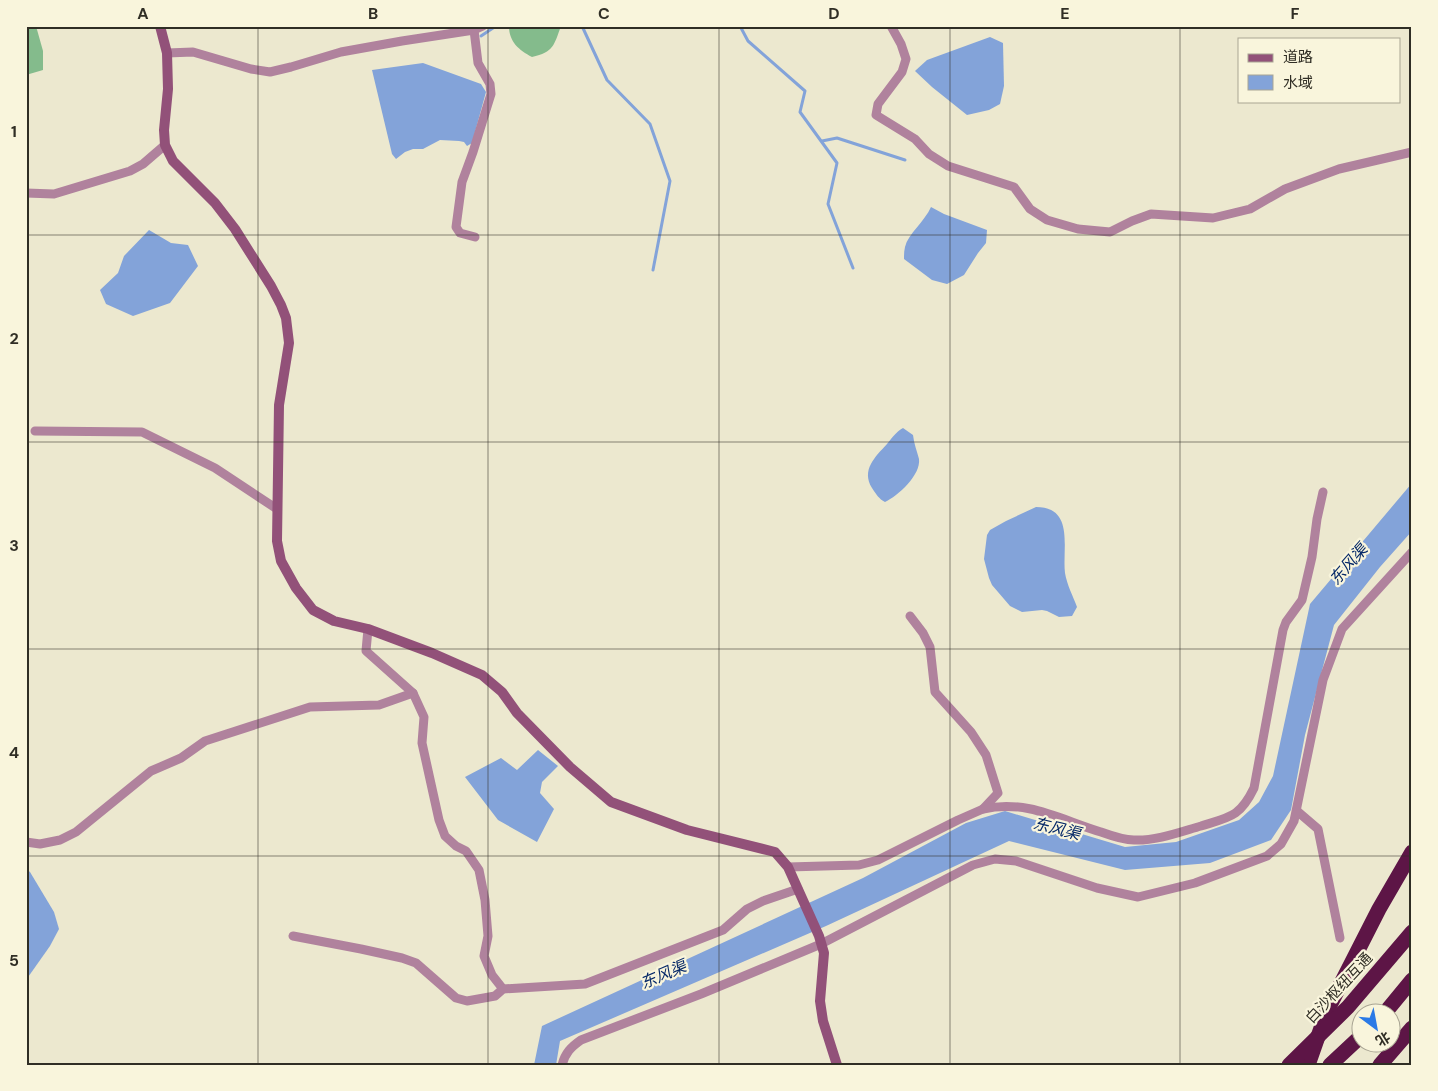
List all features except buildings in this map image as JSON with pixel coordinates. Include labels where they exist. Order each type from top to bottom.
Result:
[{"type":"highway","points":[[1308,1065],[1327,1011],[1379,909],[1412,852]]},
{"type":"highway","name":"白沙枢纽互通","points":[[1289,1065],[1348,1007],[1412,932]]},
{"type":"highway","points":[[1392,1004],[1412,980]]},
{"type":"highway","points":[[1380,1065],[1412,1028]]},
{"type":"highway","points":[[1330,1065],[1350,1045]]},
{"type":"street","points":[[160,26],[167,53],[168,89],[164,130],[165,145],[173,161],[215,203],[235,229],[270,286],[286,318],[289,343],[279,405],[277,541],[281,561],[296,588],[314,610],[334,621],[368,629],[432,652],[482,675],[502,692],[517,713],[570,768],[611,802],[688,830],[775,852],[788,867],[821,940],[824,953],[820,1001],[823,1021],[837,1065]]},
{"type":"street","points":[[891,26],[901,44],[906,59],[902,72],[878,104],[876,114],[915,139],[929,154],[948,166],[1014,187],[1030,209],[1047,220],[1078,229],[1110,232],[1150,214],[1213,218],[1250,209],[1285,189],[1339,168],[1412,152]]},
{"type":"street","points":[[167,53],[194,52],[251,70],[270,72],[341,52],[478,28],[478,63],[490,84],[491,94],[462,182],[456,227],[460,233],[475,237]]},
{"type":"street","points":[[26,193],[54,194],[130,171],[143,164],[165,145]]},
{"type":"street","points":[[35,431],[142,432],[215,468],[277,509]]},
{"type":"street","points":[[788,867],[859,865],[878,860],[958,820],[996,806],[1015,806],[1030,809],[1112,836],[1133,840],[1150,839],[1231,817],[1242,809],[1254,788],[1282,630],[1302,600],[1312,557],[1323,492]]},
{"type":"street","points":[[562,1065],[564,1056],[570,1048],[581,1040],[692,998],[821,940],[973,865],[995,859],[1016,861],[1097,888],[1138,896],[1195,883],[1267,856],[1281,844],[1294,821],[1322,680],[1342,629],[1412,552]]},
{"type":"street","points":[[910,616],[923,633],[930,647],[935,692],[971,732],[986,755],[998,793],[984,809]]},
{"type":"street","points":[[368,629],[366,651],[413,693],[424,717],[422,743],[439,820],[445,836],[456,846],[466,851],[479,870],[485,900],[488,936],[484,956],[492,975],[503,989]]},
{"type":"street","points":[[26,842],[40,844],[60,840],[76,832],[151,771],[181,758],[205,741],[310,707],[379,705],[413,693]]},
{"type":"street","points":[[1297,811],[1318,829],[1340,938]]},
{"type":"street","points":[[293,936],[361,948],[416,963],[456,998],[467,1001],[495,996],[503,989],[585,984],[723,930],[747,909],[763,901],[798,889]]},
{"type":"green space","points":[[26,26],[36,26],[43,51],[43,70],[26,75]]},
{"type":"green space","points":[[509,26],[561,26],[552,47],[545,53],[532,57],[513,41],[509,32]]},
{"type":"water","points":[[990,37],[1003,43],[1004,86],[1000,104],[989,110],[967,115],[915,71],[927,60]]},
{"type":"water","points":[[423,63],[481,84],[486,92],[472,143],[467,146],[464,142],[440,140],[423,149],[413,149],[405,152],[396,159],[392,154],[372,70]]},
{"type":"water","points":[[931,207],[944,214],[987,230],[986,243],[964,275],[947,284],[932,280],[904,259],[904,250],[907,242]]},
{"type":"water","points":[[149,230],[171,243],[188,245],[198,266],[170,303],[133,316],[106,304],[100,290],[118,273],[124,256]]},
{"type":"water","points":[[903,428],[913,435],[919,465],[908,484],[885,502],[879,498],[872,488],[868,475],[869,470],[878,454],[896,433]]},
{"type":"water","name":"东风渠","points":[[1412,483],[1412,531],[1380,567],[1334,625],[1305,735],[1291,810],[1271,840],[1210,863],[1125,870],[1009,841],[826,926],[560,1041],[556,1065],[534,1065],[542,1026],[863,878],[966,823],[1005,811],[1125,847],[1176,842],[1239,820],[1259,802],[1273,776],[1310,604]]},
{"type":"water","points":[[1036,507],[1048,509],[1057,514],[1062,522],[1065,542],[1065,573],[1077,607],[1072,616],[1059,617],[1042,610],[1022,612],[1010,606],[992,585],[989,578],[984,559],[987,535],[990,530]]},
{"type":"water","points":[[538,750],[558,766],[542,782],[540,793],[554,809],[537,842],[498,820],[465,777],[501,758],[517,770]]},
{"type":"water","points":[[26,869],[30,872],[54,912],[59,929],[50,946],[26,980]]},
{"type":"waterway","points":[[481,36],[496,26]]},
{"type":"waterway","points":[[582,26],[607,80],[650,124],[670,181],[653,270]]},
{"type":"waterway","points":[[740,26],[748,41],[805,91],[800,112],[837,163],[828,204],[853,268]]},
{"type":"waterway","points":[[822,141],[837,138],[905,160]]}]
